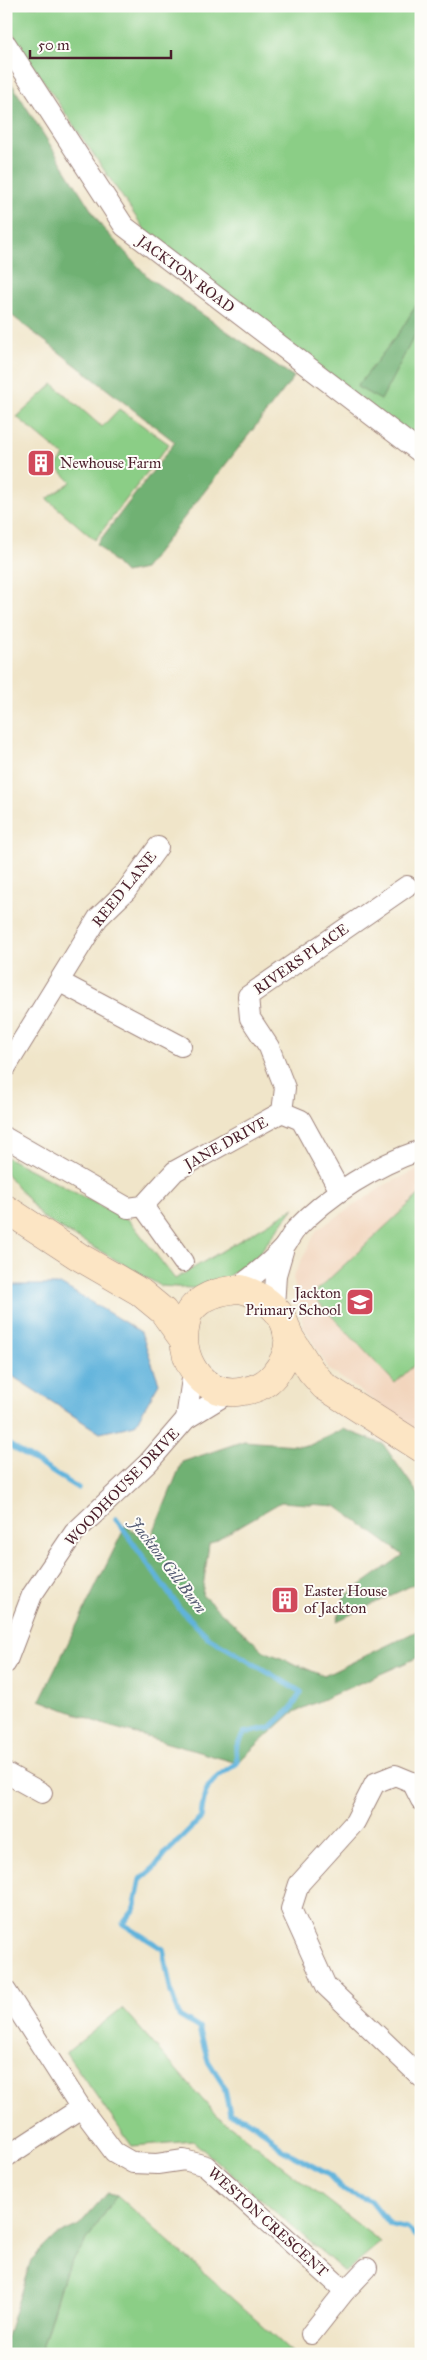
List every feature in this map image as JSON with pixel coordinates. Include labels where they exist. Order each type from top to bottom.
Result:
[{"type":"street","name":"JACKTON ROAD","points":[[6,44],[124,226],[421,453]]},
{"type":"street","name":"REED LANE","points":[[6,1067],[98,918],[126,891],[158,847]]},
{"type":"street","name":"RIVERS PLACE","points":[[282,1112],[285,1088],[268,1047],[250,1018],[248,996],[406,886]]},
{"type":"street","points":[[60,982],[181,1046]]},
{"type":"street","name":"JANE DRIVE","points":[[143,1206],[175,1171],[282,1112],[301,1120],[340,1191]]},
{"type":"street","points":[[6,1138],[128,1208],[143,1206],[183,1262]]},
{"type":"street","points":[[234,1290],[260,1272],[284,1247],[295,1231],[331,1197],[402,1156],[421,1150]]},
{"type":"street","points":[[6,1209],[78,1256],[140,1292],[163,1311],[183,1339]]},
{"type":"street","points":[[274,1307],[276,1275],[284,1247]]},
{"type":"street","points":[[287,1333],[287,1351],[281,1366],[270,1380],[255,1389],[238,1393],[221,1391],[206,1384],[193,1372],[186,1356],[183,1339],[190,1311],[203,1300],[224,1290],[241,1289],[258,1294],[274,1307],[282,1317],[287,1333],[311,1371],[324,1386],[421,1448]]},
{"type":"street","points":[[140,1292],[171,1299],[203,1300]]},
{"type":"street","name":"WOODHOUSE DRIVE","points":[[186,1419],[193,1372]]},
{"type":"street","points":[[270,1380],[324,1386]]},
{"type":"street","name":"WOODHOUSE DRIVE","points":[[6,1663],[32,1595],[74,1533],[148,1463],[186,1419],[230,1392]]},
{"type":"street","points":[[6,1773],[42,1793]]},
{"type":"street","points":[[421,1800],[412,1782],[395,1775],[375,1783],[355,1822],[299,1884],[291,1908],[326,1986],[421,2077]]},
{"type":"street","name":"WESTON CRESCENT","points":[[6,1992],[81,2108],[114,2152],[133,2163],[157,2164],[184,2160],[206,2166],[345,2291]]},
{"type":"street","points":[[6,2157],[81,2108]]},
{"type":"street","points":[[311,2334],[345,2291],[367,2268]]},
{"type":"shaded area","name":"Jackton Primary School","points":[[421,1168],[421,1434],[329,1369],[304,1327],[293,1277],[317,1230],[385,1185]]},
{"type":"green space","points":[[6,6],[421,6],[421,445],[153,242],[32,64],[6,22]]},
{"type":"green space","points":[[6,75],[102,227],[149,278],[294,377],[144,569],[125,573],[97,544],[175,442],[6,311]]},
{"type":"green space","points":[[421,297],[421,323],[381,400],[357,387],[401,330]]},
{"type":"green space","points":[[53,384],[102,427],[119,409],[169,444],[95,540],[47,499],[71,482],[56,467],[64,456],[17,417]]},
{"type":"green space","points":[[6,1157],[130,1221],[175,1279],[294,1208],[253,1261],[206,1289],[161,1286],[43,1218],[6,1173]]},
{"type":"green space","points":[[421,1193],[421,1359],[395,1383],[312,1295]]},
{"type":"green space","points":[[343,1429],[383,1444],[421,1498],[421,1581],[337,1621],[344,1597],[403,1555],[336,1506],[281,1502],[209,1544],[202,1595],[264,1651],[324,1676],[421,1629],[421,1656],[292,1713],[237,1763],[105,1725],[40,1700],[126,1525],[149,1543],[182,1462],[244,1441],[308,1446]]},
{"type":"green space","points":[[122,2008],[216,2115],[381,2242],[345,2272],[193,2141],[132,2146],[66,2053]]},
{"type":"green space","points":[[107,2193],[117,2195],[64,2274],[40,2354],[6,2354],[6,2339],[31,2260],[55,2236],[79,2225]]},
{"type":"green space","points":[[117,2195],[294,2354],[40,2354],[64,2274]]},
{"type":"green space","points":[[419,2334],[421,2334],[421,2354],[406,2354]]},
{"type":"green space","points":[[236,2345],[249,2348],[256,2354],[230,2354]]},
{"type":"water","points":[[8,1285],[62,1285],[141,1332],[159,1383],[135,1425],[100,1433],[6,1372]]},
{"type":"waterway","name":"Jackton Gill Burn","points":[[6,1443],[78,1488]]},
{"type":"waterway","name":"Jackton Gill Burn","points":[[116,1519],[180,1609],[208,1637],[301,1692],[291,1709],[270,1728],[244,1733],[236,1748],[237,1763],[220,1774],[210,1784],[204,1798],[201,1818],[165,1854],[155,1867],[140,1880],[134,1910],[123,1924],[163,1949],[171,1992],[179,2016],[199,2028],[208,2061],[224,2086],[230,2114],[246,2119],[266,2132],[281,2149],[329,2175],[343,2190],[371,2201],[389,2224],[407,2228],[421,2241]]},
{"type":"place","name":"Newhouse Farm","points":[[41,463]]},
{"type":"place","name":"Jackton Primary School","points":[[360,1302]]},
{"type":"place","name":"Easter House of Jackton","points":[[285,1600]]}]
